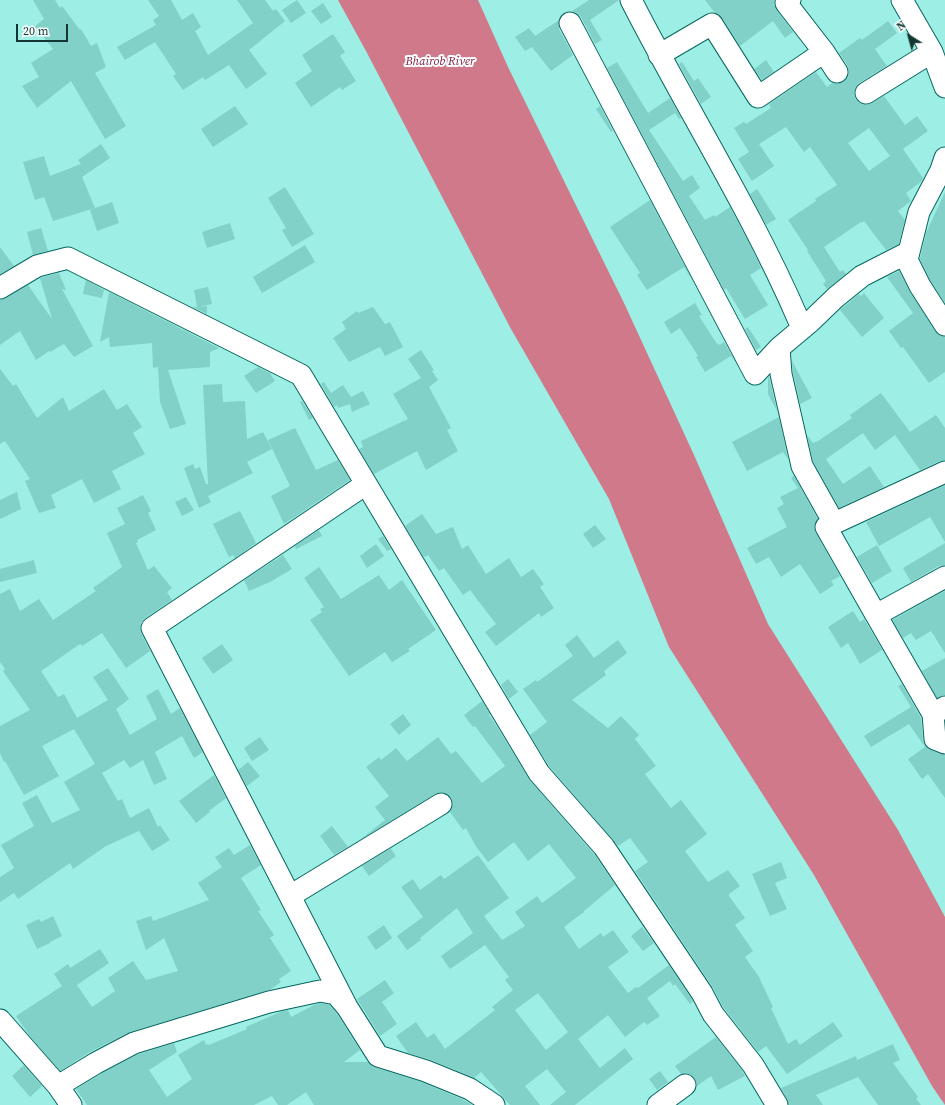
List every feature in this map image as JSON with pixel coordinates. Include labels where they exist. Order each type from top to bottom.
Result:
[{"type":"street","points":[[631,0],[659,55],[762,240],[783,283],[799,321]]},
{"type":"street","points":[[790,0],[786,3],[824,52],[837,72]]},
{"type":"street","points":[[902,0],[932,52],[945,88]]},
{"type":"street","points":[[570,23],[755,374],[779,348],[862,276],[909,252]]},
{"type":"street","points":[[659,55],[712,24],[758,97],[824,52]]},
{"type":"street","points":[[866,93],[932,52]]},
{"type":"street","points":[[945,158],[941,170],[919,212],[907,260],[920,286],[945,325]]},
{"type":"street","points":[[0,288],[37,266],[68,258],[300,375],[538,773],[604,847],[702,993],[713,1014],[753,1065],[777,1105]]},
{"type":"street","points":[[779,348],[781,374],[802,466],[834,523]]},
{"type":"street","points":[[945,472],[826,527],[876,615],[939,710],[935,739],[945,744]]},
{"type":"street","points":[[366,484],[152,628],[347,1007],[378,1056],[434,1074],[470,1089],[494,1105]]},
{"type":"street","points":[[876,615],[945,577]]},
{"type":"street","points":[[290,896],[441,804]]},
{"type":"street","points":[[58,1086],[96,1063],[134,1043],[269,1002],[320,991],[336,994],[347,1007]]},
{"type":"street","points":[[0,1020],[58,1086],[71,1105]]},
{"type":"street","points":[[658,1105],[685,1085]]},
{"type":"water","name":"Bhairob River","points":[[338,0],[478,0],[508,67],[624,303],[694,455],[768,624],[898,830],[945,917],[945,1105],[932,1086],[814,875],[669,647],[609,499],[511,329]]},
{"type":"building","points":[[33,0],[55,0],[60,8],[62,6],[80,30],[81,29],[91,46],[97,43],[106,67],[95,73],[126,126],[105,139],[71,81],[37,108],[22,86],[39,77],[31,63],[53,49],[35,26],[44,19]]},
{"type":"building","points":[[148,0],[171,0],[182,20],[193,13],[201,27],[195,31],[208,55],[253,23],[237,0],[265,0],[273,11],[276,9],[285,21],[249,50],[267,74],[246,89],[229,65],[205,80],[203,77],[183,90],[173,76],[176,74],[155,42],[125,60],[117,47],[156,25],[153,20],[159,16]]},
{"type":"building","points":[[297,0],[306,13],[291,23],[282,10]]},
{"type":"building","points":[[589,0],[619,0],[590,20],[602,40],[595,44],[581,17],[572,11]]},
{"type":"building","points":[[705,0],[774,0],[774,5],[793,32],[785,38],[773,21],[740,46],[722,18],[715,13]]},
{"type":"building","points":[[323,3],[332,17],[321,24],[311,11]]},
{"type":"building","points":[[559,20],[559,29],[573,55],[551,71],[532,47],[525,51],[515,37],[529,28],[535,36]]},
{"type":"building","points":[[888,21],[897,33],[875,49],[887,66],[859,83],[855,88],[854,94],[856,100],[861,104],[866,105],[884,96],[905,125],[917,116],[928,131],[903,149],[923,178],[922,181],[906,193],[911,201],[898,211],[905,220],[899,243],[897,245],[886,250],[864,221],[824,247],[840,272],[843,270],[846,274],[827,289],[823,284],[826,281],[788,220],[816,201],[815,199],[837,185],[810,147],[804,152],[786,127],[759,144],[774,166],[752,181],[738,159],[749,152],[734,128],[744,122],[746,124],[771,108],[769,104],[816,72],[827,87],[832,83],[838,84],[844,82],[848,77],[849,71],[839,53],[860,38],[862,40]],"holes":[[[869,128],[890,156],[869,171],[848,143]]]},
{"type":"building","points":[[333,34],[345,52],[340,56],[356,81],[342,90],[340,87],[311,107],[295,83],[312,71],[302,55]]},
{"type":"building","points":[[766,60],[774,72],[762,80],[754,69]]},
{"type":"building","points":[[617,62],[648,113],[670,98],[681,118],[679,119],[675,113],[649,130],[683,181],[692,175],[700,188],[689,196],[705,220],[714,215],[715,217],[730,207],[750,245],[761,268],[750,275],[768,305],[745,319],[726,288],[724,290],[607,68]]},
{"type":"building","points":[[682,62],[694,81],[698,78],[711,97],[701,104],[679,64]]},
{"type":"building","points":[[235,106],[248,124],[213,147],[201,129]]},
{"type":"building","points":[[600,106],[613,131],[611,132],[596,109]]},
{"type":"building","points":[[101,144],[110,158],[82,177],[95,208],[53,221],[44,197],[35,200],[23,162],[44,156],[50,176],[81,164],[78,160]]},
{"type":"building","points":[[285,187],[314,234],[292,247],[282,230],[286,228],[268,198]]},
{"type":"building","points":[[757,189],[776,219],[766,225],[750,194]]},
{"type":"building","points":[[945,192],[945,303],[930,280],[920,259],[926,233]]},
{"type":"building","points":[[650,200],[692,280],[684,267],[647,290],[637,275],[640,273],[610,227]]},
{"type":"building","points":[[112,202],[119,223],[97,231],[90,210]]},
{"type":"building","points":[[230,223],[235,239],[207,248],[202,232]]},
{"type":"building","points":[[41,228],[48,251],[33,255],[27,232]]},
{"type":"building","points":[[305,245],[315,262],[262,293],[253,277]]},
{"type":"building","points":[[0,247],[14,266],[0,274]]},
{"type":"building","points":[[899,271],[910,292],[935,331],[939,335],[945,337],[945,372],[929,383],[903,347],[901,348],[889,331],[913,313],[887,277]]},
{"type":"building","points":[[59,273],[66,290],[62,289],[93,346],[74,357],[64,344],[50,352],[49,351],[36,360],[20,331],[0,345],[0,300],[28,285],[52,319],[40,278]]},
{"type":"building","points":[[86,280],[104,290],[102,298],[83,294]]},
{"type":"building","points":[[208,287],[212,304],[197,307],[194,290]]},
{"type":"building","points":[[109,292],[219,348],[210,352],[210,367],[168,370],[186,424],[170,429],[160,402],[158,367],[153,368],[152,343],[110,347],[109,337],[100,342]]},
{"type":"building","points":[[864,293],[884,318],[862,337],[840,310],[859,294],[861,296]]},
{"type":"building","points":[[695,303],[702,315],[699,316],[717,344],[718,343],[719,345],[724,342],[736,363],[731,356],[705,372],[696,357],[698,356],[680,328],[671,334],[664,322]]},
{"type":"building","points":[[207,306],[207,314],[193,307]]},
{"type":"building","points":[[373,307],[385,324],[390,322],[403,347],[385,356],[380,347],[349,362],[333,338],[346,329],[342,322],[357,311],[358,313]]},
{"type":"building","points":[[748,327],[761,347],[756,350],[745,329]]},
{"type":"building","points":[[421,350],[434,370],[432,371],[438,380],[429,387],[451,428],[447,430],[458,451],[426,470],[417,451],[374,474],[359,449],[363,447],[361,441],[408,419],[393,394],[421,378],[408,359]]},
{"type":"building","points":[[792,361],[812,398],[800,404],[793,372]]},
{"type":"building","points":[[258,367],[270,373],[275,381],[256,393],[244,376]]},
{"type":"building","points":[[0,369],[13,386],[16,384],[37,418],[63,397],[69,411],[104,389],[117,410],[127,404],[142,427],[133,433],[145,454],[112,471],[121,489],[94,503],[82,479],[51,495],[56,508],[39,513],[25,481],[30,479],[5,441],[0,444]]},
{"type":"building","points":[[769,376],[777,411],[768,394]]},
{"type":"building","points":[[324,382],[331,393],[343,385],[351,397],[363,391],[370,404],[352,412],[350,404],[338,408],[337,405],[334,407],[321,384]]},
{"type":"building","points":[[222,384],[223,402],[245,401],[247,439],[263,432],[272,449],[247,462],[253,473],[208,496],[211,502],[199,508],[184,468],[193,464],[195,469],[200,467],[206,484],[208,484],[203,385]]},
{"type":"building","points":[[881,393],[910,432],[936,415],[945,428],[945,460],[920,470],[895,435],[875,450],[863,433],[826,459],[843,484],[870,466],[884,487],[839,508],[813,462],[807,435],[813,443],[818,441],[852,418],[850,415]]},
{"type":"building","points":[[302,401],[313,418],[309,420],[300,402]]},
{"type":"building","points":[[779,417],[788,459],[783,452],[747,471],[732,442]]},
{"type":"building","points":[[295,428],[316,470],[338,460],[350,480],[284,524],[271,496],[290,486],[268,440]]},
{"type":"building","points":[[794,476],[818,519],[814,526],[816,533],[840,576],[831,581],[834,585],[820,594],[800,564],[781,577],[769,557],[756,564],[747,548],[787,527],[777,508],[784,504],[780,497],[798,488],[791,478]]},
{"type":"building","points":[[945,485],[945,542],[930,517],[879,546],[866,522]]},
{"type":"building","points":[[17,492],[21,509],[0,519],[0,500]]},
{"type":"building","points":[[143,495],[151,511],[148,513],[156,530],[137,540],[138,542],[136,543],[148,570],[154,566],[172,588],[167,592],[172,600],[145,618],[141,623],[141,633],[150,651],[126,668],[102,633],[82,646],[80,644],[41,671],[58,697],[64,694],[77,718],[108,700],[93,677],[108,668],[129,699],[116,709],[130,735],[157,719],[146,696],[158,689],[171,714],[180,708],[203,752],[194,758],[182,736],[155,752],[167,779],[154,785],[143,760],[130,768],[124,760],[102,773],[118,801],[122,799],[130,818],[149,808],[158,827],[160,825],[170,840],[152,851],[139,831],[106,846],[73,869],[70,863],[18,899],[14,893],[0,902],[0,877],[14,868],[1,845],[34,826],[22,803],[37,795],[52,823],[80,810],[64,782],[95,764],[74,729],[42,746],[59,776],[24,795],[5,761],[4,762],[0,753],[0,726],[30,710],[3,671],[5,669],[0,662],[0,594],[10,589],[20,611],[39,599],[53,620],[96,591],[93,588],[122,567],[107,533],[125,524],[117,508]]},
{"type":"building","points":[[186,497],[194,510],[182,516],[175,502]]},
{"type":"building","points":[[240,511],[256,543],[235,558],[233,555],[229,557],[213,524]]},
{"type":"building","points":[[422,514],[436,534],[453,527],[462,549],[468,545],[486,574],[509,558],[521,577],[533,569],[544,584],[540,587],[554,608],[541,617],[539,613],[496,646],[485,632],[496,624],[470,590],[463,595],[444,568],[439,571],[428,555],[424,557],[405,526]]},
{"type":"building","points":[[595,525],[606,539],[593,548],[583,534]]},
{"type":"building","points":[[319,530],[322,536],[296,549],[295,546]]},
{"type":"building","points":[[383,536],[391,549],[387,551],[378,539]]},
{"type":"building","points":[[945,543],[945,565],[939,566],[911,582],[903,568]]},
{"type":"building","points":[[376,544],[384,556],[367,568],[360,556]]},
{"type":"building","points":[[877,545],[892,571],[872,583],[857,557]]},
{"type":"building","points":[[283,555],[292,569],[270,582],[249,591],[244,580]]},
{"type":"building","points":[[34,560],[37,573],[0,582],[0,569]]},
{"type":"building","points":[[319,567],[341,599],[379,575],[389,590],[402,580],[436,630],[408,649],[410,651],[392,662],[385,652],[349,676],[310,620],[322,612],[320,609],[324,607],[304,578]]},
{"type":"building","points":[[945,591],[945,653],[931,631],[916,640],[911,633],[903,638],[892,620]]},
{"type":"building","points":[[853,611],[860,622],[864,619],[883,651],[882,650],[860,664],[848,643],[841,648],[828,627]]},
{"type":"building","points":[[577,635],[594,658],[618,640],[627,653],[604,671],[606,675],[572,700],[608,728],[621,716],[639,735],[635,739],[656,766],[645,774],[671,808],[681,800],[707,834],[685,851],[708,882],[728,870],[740,886],[729,894],[745,918],[735,925],[753,951],[745,957],[759,977],[773,1007],[771,1008],[788,1044],[796,1039],[800,1045],[833,1022],[843,1036],[787,1074],[766,1046],[758,1052],[723,1007],[712,986],[635,871],[648,862],[630,838],[618,846],[549,766],[530,735],[547,722],[523,689],[536,680],[537,682],[573,656],[565,645]]},
{"type":"building","points":[[222,644],[233,660],[213,674],[202,658]]},
{"type":"building","points":[[945,658],[945,695],[937,698],[922,671]]},
{"type":"building","points":[[508,679],[518,692],[509,699],[501,685]]},
{"type":"building","points":[[902,684],[921,718],[925,746],[945,755],[945,798],[928,774],[922,779],[908,759],[925,747],[909,724],[871,747],[864,736],[911,707],[898,686]]},
{"type":"building","points":[[482,701],[490,714],[489,715],[529,779],[594,854],[615,885],[564,927],[579,949],[601,933],[603,937],[613,930],[629,952],[608,967],[628,993],[636,987],[638,988],[669,965],[693,1001],[690,1004],[675,984],[673,986],[670,981],[647,998],[660,1016],[647,1025],[644,1022],[625,1037],[608,1015],[578,1039],[600,1068],[625,1048],[633,1059],[575,1105],[550,1105],[566,1092],[547,1069],[525,1086],[540,1105],[510,1105],[481,1072],[474,1078],[431,1060],[408,1053],[396,1036],[416,1022],[427,1038],[434,1033],[445,1049],[495,1010],[492,1007],[513,990],[505,980],[509,977],[485,945],[450,969],[441,956],[473,933],[457,908],[420,938],[421,940],[407,950],[397,936],[423,917],[401,887],[413,879],[420,890],[441,875],[444,879],[478,855],[509,898],[484,916],[502,940],[525,926],[515,912],[537,896],[542,903],[576,878],[549,844],[528,861],[514,842],[488,862],[475,845],[466,828],[463,830],[450,812],[453,804],[451,797],[441,792],[435,794],[361,839],[385,820],[375,807],[389,796],[366,767],[379,757],[381,760],[396,748],[407,761],[438,737],[451,754],[456,751],[482,783],[505,766],[475,726],[473,727],[464,715]],"holes":[[[538,993],[568,1032],[546,1050],[515,1010]]]},
{"type":"building","points":[[403,714],[411,725],[399,735],[390,724]]},
{"type":"building","points":[[260,737],[269,750],[252,761],[244,748]]},
{"type":"building","points":[[248,762],[260,776],[247,786],[238,770]]},
{"type":"building","points":[[214,775],[226,798],[196,823],[179,801]]},
{"type":"building","points":[[332,826],[348,847],[334,855],[320,836]]},
{"type":"building","points":[[250,845],[261,865],[241,878],[261,910],[258,911],[274,935],[270,938],[291,971],[279,979],[281,982],[270,990],[130,1032],[90,1052],[60,1071],[29,1035],[16,1016],[62,986],[54,974],[68,964],[70,968],[100,949],[109,963],[77,985],[92,1007],[115,991],[108,978],[133,961],[146,980],[178,971],[164,938],[146,950],[136,921],[151,916],[153,921],[209,900],[198,883],[222,867],[215,857],[229,848],[234,855]]},
{"type":"building","points":[[393,847],[391,849],[396,856],[369,876],[362,866]]},
{"type":"building","points":[[781,862],[787,878],[775,883],[787,909],[770,916],[752,874]]},
{"type":"building","points":[[53,916],[62,936],[37,949],[26,925],[39,919],[41,922]]},
{"type":"building","points":[[384,925],[392,938],[376,950],[367,937]]},
{"type":"building","points":[[642,927],[654,943],[643,951],[631,936]]},
{"type":"building","points":[[385,980],[394,993],[382,1002],[397,1024],[380,1036],[357,999]]},
{"type":"building","points":[[320,1003],[330,1005],[360,1050],[344,1062],[368,1062],[374,1067],[422,1082],[472,1105],[314,1105],[306,1092],[287,1105],[278,1105],[272,1096],[254,1105],[87,1105],[76,1089],[102,1073],[139,1054],[174,1043],[177,1052],[149,1070],[167,1097],[192,1079],[178,1055],[204,1040],[206,1045],[209,1045],[247,1029],[246,1027],[280,1012],[288,1010],[291,1017]]},
{"type":"building","points":[[716,1037],[745,1076],[718,1090],[711,1076],[697,1086],[694,1078],[689,1074],[681,1074],[675,1066]]},
{"type":"building","points":[[893,1044],[900,1060],[893,1063],[918,1097],[916,1099],[921,1105],[878,1105],[858,1077],[816,1095],[823,1105],[789,1105],[781,1088],[856,1056],[857,1060]]},
{"type":"building","points":[[24,1065],[42,1086],[30,1097],[12,1076]]},
{"type":"building","points":[[660,1071],[668,1082],[657,1090],[649,1079]]}]
